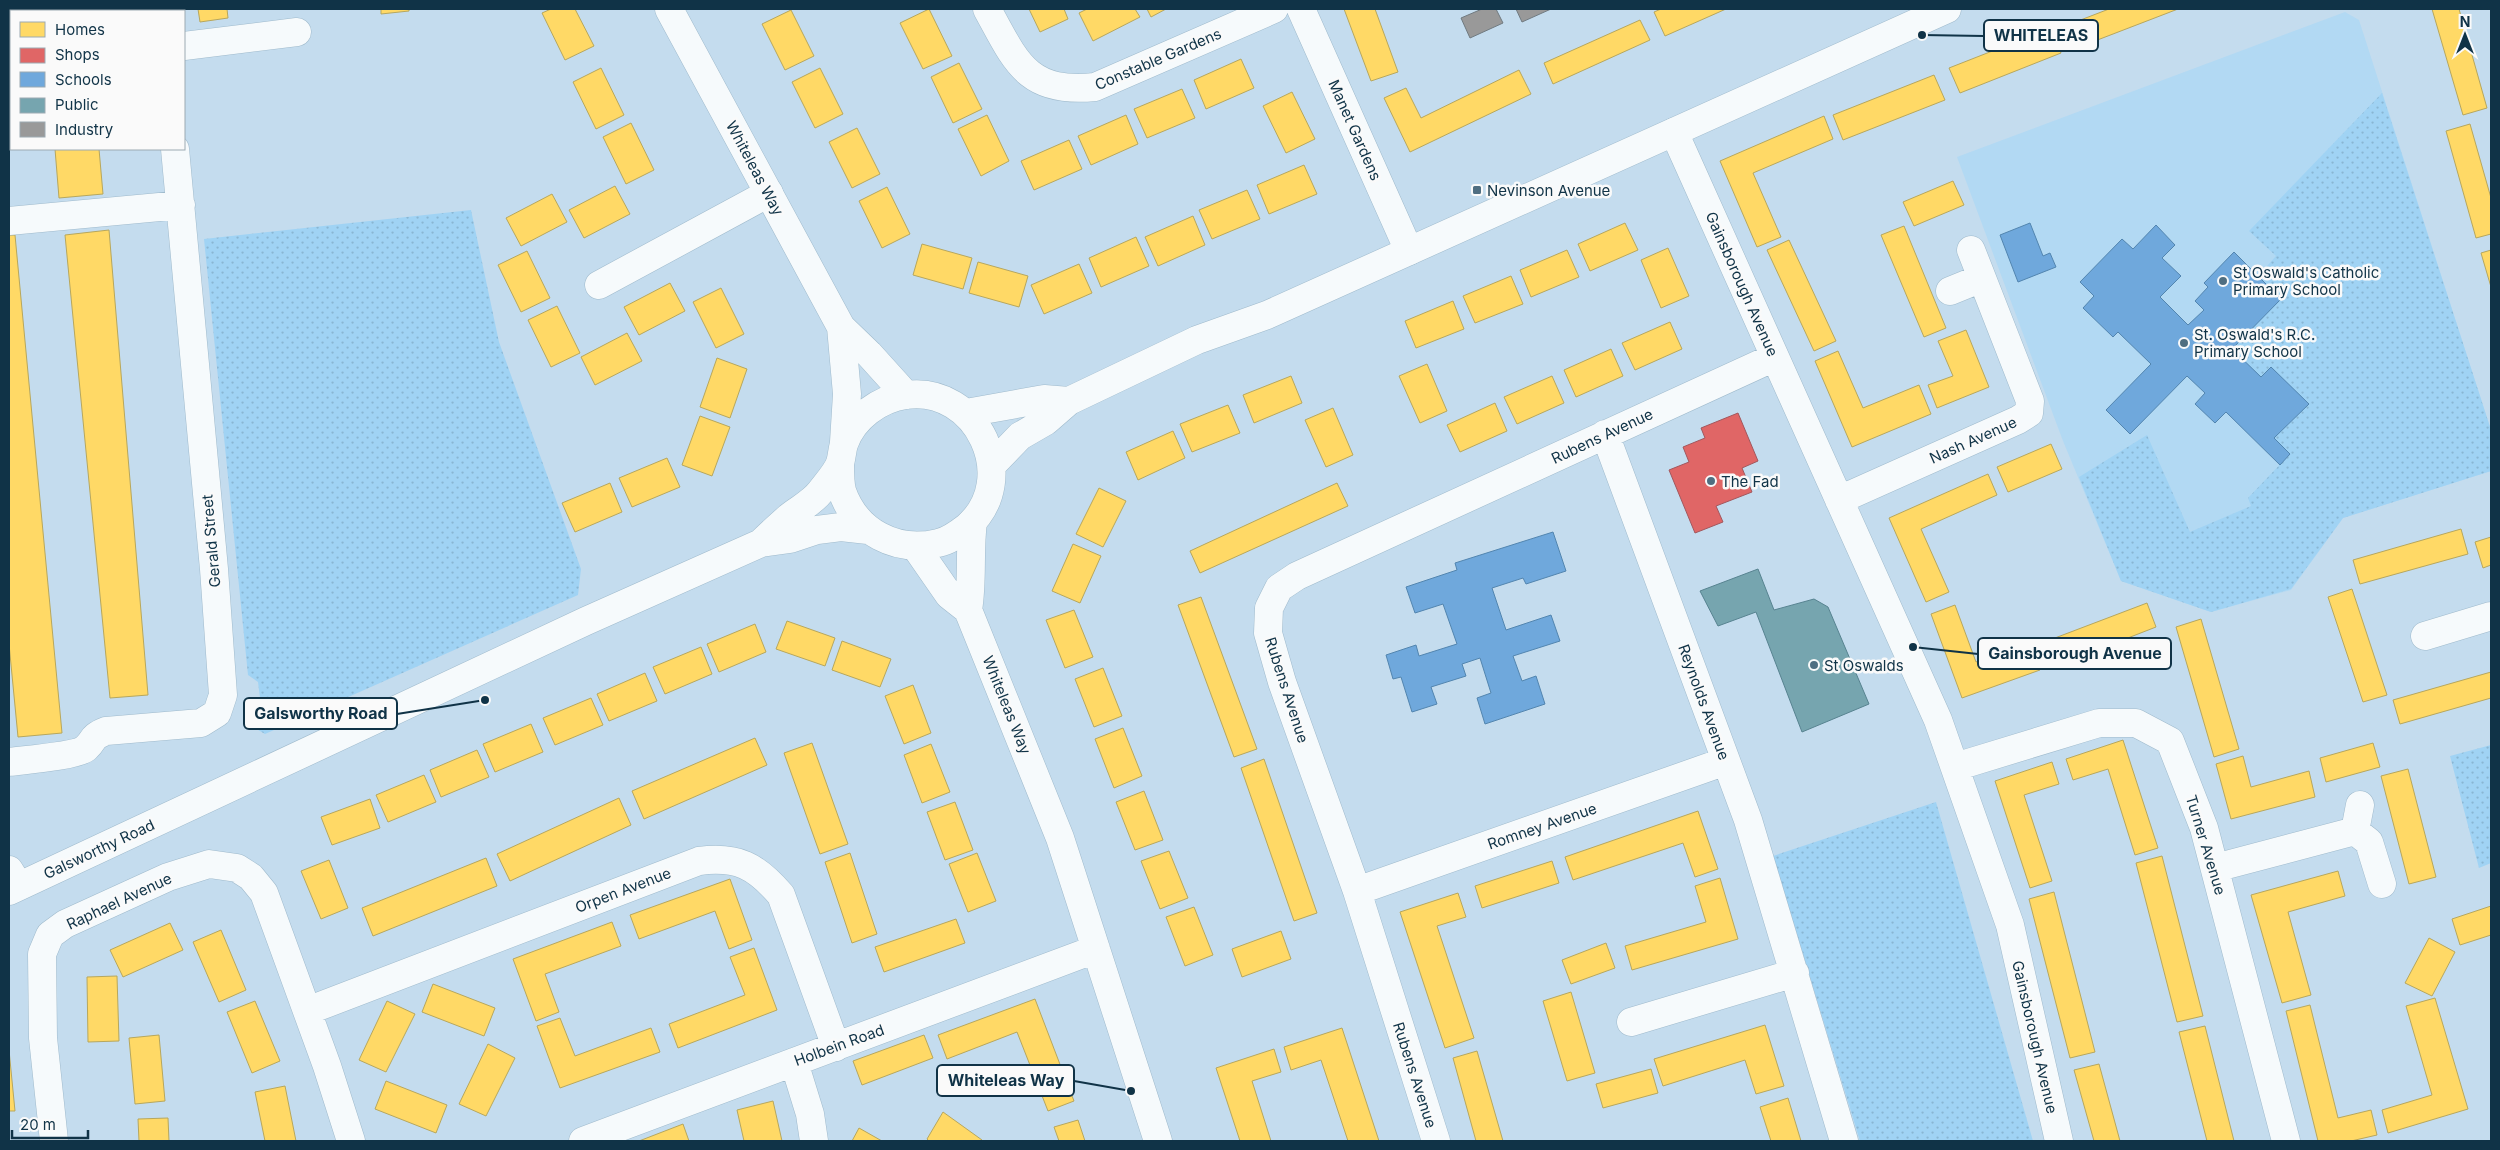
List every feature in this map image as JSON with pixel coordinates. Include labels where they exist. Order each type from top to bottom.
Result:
[{"type":"street","name":"Whiteleas Way","points":[[669,9],[841,327],[869,354],[906,395]]},
{"type":"street","name":"Constable Gardens","points":[[988,9],[1014,58],[1028,73],[1044,84],[1070,90],[1095,87],[1274,9]]},
{"type":"street","name":"Manet Gardens","points":[[1301,9],[1409,251]]},
{"type":"street","points":[[992,465],[1020,436],[1046,421],[1069,401],[1197,340],[1267,315],[1947,9]]},
{"type":"street","points":[[185,46],[297,32]]},
{"type":"street","name":"Gainsborough Avenue","points":[[1674,132],[1938,720],[2010,925],[2059,1141]]},
{"type":"street","name":"Gerald Street","points":[[9,762],[72,754],[86,748],[93,736],[106,731],[201,723],[217,713],[223,695],[175,150]]},
{"type":"street","points":[[599,285],[769,193]]},
{"type":"street","points":[[9,221],[181,205]]},
{"type":"street","name":"Nash Avenue","points":[[1840,500],[2018,420],[2029,413],[2030,401],[1971,250]]},
{"type":"street","points":[[1950,291],[1982,278]]},
{"type":"street","name":"Whiteleas Way","points":[[841,327],[848,417],[842,454]]},
{"type":"street","name":"Rubens Avenue","points":[[1436,1141],[1357,891],[1282,682],[1268,633],[1269,608],[1279,588],[1297,576],[1775,356]]},
{"type":"street","points":[[906,395],[928,395],[948,401],[966,413],[979,428],[988,446],[992,465],[989,492],[984,504],[973,521],[958,534],[939,543],[915,546],[890,542],[868,530],[852,512],[842,489],[842,454],[854,426],[868,411],[886,400],[906,395]]},
{"type":"street","points":[[966,413],[1044,399],[1069,401]]},
{"type":"street","name":"Reynolds Avenue","points":[[1605,434],[1748,820],[1844,1141]]},
{"type":"street","name":"Galsworthy Road","points":[[761,543],[790,516],[810,504],[842,454]]},
{"type":"street","points":[[968,610],[972,584],[970,547],[973,521]]},
{"type":"street","name":"Galsworthy Road","points":[[12,882],[761,543],[790,539],[817,530],[840,527],[868,530]]},
{"type":"street","name":"Whiteleas Way","points":[[915,546],[949,595],[968,610],[1060,838],[1158,1141]]},
{"type":"street","points":[[2425,636],[2491,616]]},
{"type":"street","name":"Turner Avenue","points":[[1955,767],[2099,723],[2136,723],[2170,741],[2204,828],[2286,1141]]},
{"type":"street","name":"Romney Avenue","points":[[1357,891],[1726,761]]},
{"type":"street","points":[[2215,868],[2358,818],[2369,842],[2382,884]]},
{"type":"street","name":"Orpen Avenue","points":[[306,1009],[699,861],[718,858],[735,860],[750,866],[766,878],[781,895],[836,1046]]},
{"type":"street","name":"Raphael Avenue","points":[[54,1141],[43,1038],[42,954],[50,935],[65,924],[168,877],[209,864],[237,868],[251,877],[264,893],[351,1141]]},
{"type":"street","name":"Holbein Road","points":[[583,1141],[1096,949]]},
{"type":"street","points":[[1631,1022],[1795,973]]},
{"type":"street","points":[[794,1062],[810,1114],[814,1141]]},
{"type":"shaded area","name":"St Oswald's Catholic Primary School","points":[[2345,12],[2359,20],[2491,430],[2491,471],[2343,518],[2291,590],[2211,612],[2121,581],[2063,441],[1957,157]]},
{"type":"shaded area","points":[[2382,93],[2491,430],[2491,471],[2343,518],[2291,589],[2211,612],[2121,581],[2079,477],[2147,435],[2190,532],[2251,506],[2248,498],[2290,454],[2274,438],[2308,404],[2261,377],[2232,349],[2281,299],[2258,276],[2276,256],[2249,231]]},
{"type":"shaded area","points":[[471,210],[499,342],[581,569],[578,595],[265,734],[253,727],[250,707],[260,698],[258,682],[248,675],[204,239]]},
{"type":"shaded area","points":[[2491,745],[2491,863],[2479,868],[2450,756]]},
{"type":"shaded area","points":[[1936,802],[2033,1141],[1860,1141],[1773,856]]},
{"type":"building: Homes","points":[[41,9],[86,9],[86,10]]},
{"type":"building: Homes","points":[[198,9],[227,9],[228,18],[200,22]]},
{"type":"building: Homes","points":[[381,9],[409,9],[409,11],[381,14]]},
{"type":"building: Homes","points":[[551,9],[575,9],[594,46],[565,60],[542,13]]},
{"type":"building: Homes","points":[[929,9],[952,56],[923,69],[900,23]]},
{"type":"building: Homes","points":[[1029,9],[1064,9],[1068,19],[1040,32]]},
{"type":"building: Homes","points":[[1087,9],[1135,9],[1140,17],[1093,41],[1079,13]]},
{"type":"building: Homes","points":[[1147,9],[1166,9],[1151,17]]},
{"type":"building: Homes","points":[[1344,9],[1375,9],[1398,72],[1371,81]]},
{"type":"building: Homes","points":[[1661,9],[1726,9],[1665,36],[1654,12]]},
{"type":"building: Homes","points":[[2109,9],[2178,9],[2074,49],[2065,26]]},
{"type":"building: Homes","points":[[2432,9],[2459,9],[2487,108],[2463,115]]},
{"type":"building: Homes","points":[[791,10],[814,56],[785,70],[762,24]]},
{"type":"building: Homes","points":[[1640,20],[1650,40],[1553,84],[1544,63]]},
{"type":"building: Homes","points":[[2051,28],[2061,53],[1960,93],[1949,68]]},
{"type":"building: Homes","points":[[1241,59],[1254,88],[1206,109],[1194,80]]},
{"type":"building: Homes","points":[[959,63],[982,109],[953,123],[931,77]]},
{"type":"building: Homes","points":[[601,68],[624,115],[596,129],[573,82]]},
{"type":"building: Homes","points":[[820,68],[843,114],[815,128],[792,82]]},
{"type":"building: Homes","points":[[1519,70],[1531,94],[1410,152],[1384,98],[1406,88],[1421,118]]},
{"type":"building: Homes","points":[[1934,75],[1945,100],[1843,140],[1833,115]]},
{"type":"building: Homes","points":[[1182,89],[1195,118],[1147,138],[1134,109]]},
{"type":"building: Homes","points":[[1292,92],[1315,139],[1286,153],[1263,106]]},
{"type":"building: Homes","points":[[987,115],[1009,161],[981,176],[958,129]]},
{"type":"building: Homes","points":[[1126,115],[1138,144],[1091,165],[1078,136]]},
{"type":"building: Homes","points":[[1824,116],[1833,139],[1753,173],[1781,237],[1757,247],[1720,161]]},
{"type":"building: Homes","points":[[631,123],[654,170],[626,184],[603,137]]},
{"type":"building: Homes","points":[[2470,124],[2491,198],[2491,234],[2476,238],[2446,131]]},
{"type":"building: Homes","points":[[857,128],[880,174],[852,188],[829,142]]},
{"type":"building: Homes","points":[[1069,140],[1082,169],[1034,190],[1021,161]]},
{"type":"building: Homes","points":[[55,150],[99,150],[103,194],[59,198]]},
{"type":"building: Homes","points":[[1304,165],[1317,194],[1269,214],[1257,185]]},
{"type":"building: Homes","points":[[1953,181],[1964,205],[1914,226],[1903,202]]},
{"type":"building: Homes","points":[[615,186],[630,214],[584,238],[569,210]]},
{"type":"building: Homes","points":[[887,187],[910,234],[882,248],[859,201]]},
{"type":"building: Homes","points":[[1247,190],[1260,219],[1212,239],[1199,210]]},
{"type":"building: Homes","points":[[552,194],[567,222],[521,246],[506,218]]},
{"type":"building: Homes","points":[[1193,216],[1205,245],[1158,266],[1145,237]]},
{"type":"building: Homes","points":[[1625,223],[1638,250],[1590,271],[1578,244]]},
{"type":"building: Homes","points":[[1904,226],[1946,328],[1924,337],[1881,235]]},
{"type":"building: Homes","points":[[109,230],[148,695],[110,698],[65,235]]},
{"type":"building: Homes","points":[[9,235],[15,235],[62,733],[18,737],[9,644]]},
{"type":"building: Homes","points":[[1136,237],[1149,266],[1101,287],[1089,258]]},
{"type":"building: Homes","points":[[1789,240],[1836,341],[1814,351],[1767,250]]},
{"type":"building: Homes","points":[[922,244],[972,258],[963,289],[913,275]]},
{"type":"building: Homes","points":[[1668,248],[1689,296],[1661,308],[1641,260]]},
{"type":"building: Homes","points":[[1567,250],[1579,277],[1531,297],[1520,270]]},
{"type":"building: Homes","points":[[2491,250],[2491,287],[2481,253]]},
{"type":"building: Homes","points":[[527,251],[550,298],[521,312],[498,265]]},
{"type":"building: Homes","points":[[978,262],[1028,276],[1019,307],[969,293]]},
{"type":"building: Homes","points":[[1079,264],[1092,293],[1044,314],[1031,285]]},
{"type":"building: Homes","points":[[1511,276],[1523,304],[1475,323],[1463,296]]},
{"type":"building: Homes","points":[[670,283],[685,311],[639,335],[624,307]]},
{"type":"building: Homes","points":[[721,288],[744,334],[716,348],[693,302]]},
{"type":"building: Homes","points":[[1453,301],[1464,329],[1416,348],[1405,321]]},
{"type":"building: Homes","points":[[557,306],[580,353],[551,367],[528,320]]},
{"type":"building: Homes","points":[[1670,322],[1682,349],[1635,370],[1622,343]]},
{"type":"building: Homes","points":[[1966,330],[1989,387],[1937,408],[1928,385],[1953,376],[1938,341]]},
{"type":"building: Homes","points":[[627,333],[642,361],[595,385],[581,357]]},
{"type":"building: Homes","points":[[1611,349],[1623,376],[1576,397],[1564,370]]},
{"type":"building: Homes","points":[[1838,351],[1863,408],[1919,385],[1931,414],[1852,447],[1815,361]]},
{"type":"building: Homes","points":[[717,358],[747,369],[730,418],[700,407]]},
{"type":"building: Homes","points":[[1427,364],[1447,411],[1420,423],[1399,376]]},
{"type":"building: Homes","points":[[1291,376],[1302,403],[1254,423],[1243,395]]},
{"type":"building: Homes","points":[[1552,376],[1564,403],[1517,424],[1504,397]]},
{"type":"building: Homes","points":[[1495,403],[1507,431],[1460,452],[1447,425]]},
{"type":"building: Homes","points":[[1228,405],[1240,433],[1192,452],[1180,424]]},
{"type":"building: Homes","points":[[1333,408],[1353,455],[1326,467],[1305,420]]},
{"type":"building: Homes","points":[[700,416],[730,427],[712,476],[682,465]]},
{"type":"building: Homes","points":[[1173,431],[1185,458],[1138,480],[1126,452]]},
{"type":"building: Homes","points":[[2051,444],[2062,469],[2008,492],[1997,467]]},
{"type":"building: Homes","points":[[667,458],[680,487],[632,507],[619,478]]},
{"type":"building: Homes","points":[[1988,474],[1997,495],[1921,529],[1949,592],[1926,602],[1889,518]]},
{"type":"building: Homes","points":[[610,483],[622,512],[575,532],[562,503]]},
{"type":"building: Homes","points":[[1337,483],[1348,506],[1200,573],[1190,551]]},
{"type":"building: Homes","points":[[1099,488],[1126,501],[1103,547],[1076,534]]},
{"type":"building: Homes","points":[[2461,529],[2468,554],[2360,584],[2353,560]]},
{"type":"building: Homes","points":[[2491,537],[2491,565],[2483,568],[2475,542]]},
{"type":"building: Homes","points":[[1073,544],[1101,556],[1080,603],[1052,591]]},
{"type":"building: Homes","points":[[2352,589],[2387,695],[2363,702],[2328,597]]},
{"type":"building: Homes","points":[[1201,597],[1257,749],[1234,757],[1178,605]]},
{"type":"building: Homes","points":[[2147,603],[2156,627],[2056,666],[2047,641]]},
{"type":"building: Homes","points":[[1955,605],[1976,662],[2030,642],[2040,670],[1962,698],[1931,614]]},
{"type":"building: Homes","points":[[1074,610],[1093,657],[1065,668],[1046,620]]},
{"type":"building: Homes","points":[[2201,619],[2239,749],[2214,757],[2176,627]]},
{"type":"building: Homes","points":[[787,621],[835,638],[825,666],[776,649]]},
{"type":"building: Homes","points":[[755,624],[766,652],[719,672],[707,644]]},
{"type":"building: Homes","points":[[842,641],[891,659],[880,687],[832,670]]},
{"type":"building: Homes","points":[[701,647],[712,674],[665,694],[653,667]]},
{"type":"building: Homes","points":[[1103,668],[1122,716],[1094,727],[1075,679]]},
{"type":"building: Homes","points":[[2491,672],[2491,698],[2400,724],[2393,700]]},
{"type":"building: Homes","points":[[645,673],[657,701],[609,721],[597,694]]},
{"type":"building: Homes","points":[[913,685],[931,733],[904,744],[885,696]]},
{"type":"building: Homes","points":[[591,698],[603,725],[555,745],[543,718]]},
{"type":"building: Homes","points":[[531,724],[543,752],[495,772],[483,744]]},
{"type":"building: Homes","points":[[1123,728],[1142,776],[1114,788],[1095,739]]},
{"type":"building: Homes","points":[[755,738],[767,765],[644,819],[632,791]]},
{"type":"building: Homes","points":[[2123,740],[2158,848],[2135,855],[2108,769],[2073,780],[2066,759]]},
{"type":"building: Homes","points":[[812,743],[848,844],[820,854],[784,753]]},
{"type":"building: Homes","points":[[2373,743],[2380,767],[2326,782],[2320,758]]},
{"type":"building: Homes","points":[[931,744],[950,792],[922,803],[904,755]]},
{"type":"building: Homes","points":[[477,750],[489,777],[441,797],[430,770]]},
{"type":"building: Homes","points":[[2243,756],[2251,787],[2309,771],[2315,797],[2231,819],[2216,764]]},
{"type":"building: Homes","points":[[1264,759],[1317,913],[1294,921],[1241,768]]},
{"type":"building: Homes","points":[[2052,762],[2059,784],[2024,795],[2052,881],[2030,888],[1995,781]]},
{"type":"building: Homes","points":[[2408,769],[2436,877],[2409,884],[2381,776]]},
{"type":"building: Homes","points":[[424,775],[436,802],[388,822],[376,795]]},
{"type":"building: Homes","points":[[1144,791],[1163,840],[1135,850],[1116,802]]},
{"type":"building: Homes","points":[[619,798],[631,825],[510,881],[497,854]]},
{"type":"building: Homes","points":[[370,799],[380,828],[332,845],[321,817]]},
{"type":"building: Homes","points":[[955,802],[973,850],[945,860],[927,812]]},
{"type":"building: Homes","points":[[1698,811],[1718,869],[1695,877],[1683,843],[1573,880],[1565,857]]},
{"type":"building: Homes","points":[[1169,851],[1188,898],[1160,909],[1141,861]]},
{"type":"building: Homes","points":[[850,853],[877,934],[852,943],[825,862]]},
{"type":"building: Homes","points":[[977,853],[996,901],[968,912],[949,864]]},
{"type":"building: Homes","points":[[2162,856],[2203,1016],[2177,1022],[2136,863]]},
{"type":"building: Homes","points":[[486,858],[497,886],[373,936],[362,908]]},
{"type":"building: Homes","points":[[329,860],[348,908],[321,919],[301,871]]},
{"type":"building: Homes","points":[[1552,861],[1559,883],[1482,908],[1475,886]]},
{"type":"building: Homes","points":[[2338,871],[2345,896],[2288,912],[2311,995],[2282,1003],[2251,895]]},
{"type":"building: Homes","points":[[1720,878],[1738,939],[1632,970],[1625,946],[1706,922],[1695,886]]},
{"type":"building: Homes","points":[[730,879],[752,940],[729,949],[715,911],[639,939],[630,915]]},
{"type":"building: Homes","points":[[2054,892],[2095,1052],[2070,1058],[2029,899]]},
{"type":"building: Homes","points":[[1458,893],[1466,917],[1437,926],[1474,1038],[1445,1048],[1400,912]]},
{"type":"building: Homes","points":[[2491,906],[2491,935],[2460,945],[2452,919]]},
{"type":"building: Homes","points":[[1194,907],[1213,955],[1185,966],[1166,917]]},
{"type":"building: Homes","points":[[956,919],[965,943],[884,972],[875,947]]},
{"type":"building: Homes","points":[[612,922],[621,946],[545,974],[559,1012],[536,1021],[513,959]]},
{"type":"building: Homes","points":[[170,923],[183,950],[123,977],[110,950]]},
{"type":"building: Homes","points":[[221,930],[246,990],[219,1002],[193,942]]},
{"type":"building: Homes","points":[[1281,931],[1291,959],[1242,977],[1232,949]]},
{"type":"building: Homes","points":[[2429,938],[2455,952],[2432,996],[2405,983]]},
{"type":"building: Homes","points":[[1606,943],[1615,968],[1571,984],[1562,960]]},
{"type":"building: Homes","points":[[754,948],[777,1010],[678,1048],[669,1024],[745,995],[730,957]]},
{"type":"building: Homes","points":[[117,976],[119,1041],[88,1042],[87,977]]},
{"type":"building: Homes","points":[[433,984],[495,1008],[484,1036],[422,1012]]},
{"type":"building: Homes","points":[[1571,992],[1595,1073],[1567,1081],[1543,1001]]},
{"type":"building: Homes","points":[[2435,998],[2468,1109],[2388,1133],[2382,1110],[2432,1095],[2406,1006]]},
{"type":"building: Homes","points":[[1035,999],[1074,1101],[1048,1111],[1017,1032],[947,1059],[938,1035]]},
{"type":"building: Homes","points":[[255,1001],[280,1061],[252,1073],[227,1012]]},
{"type":"building: Homes","points":[[387,1001],[415,1014],[386,1072],[359,1060]]},
{"type":"building: Homes","points":[[2310,1005],[2338,1118],[2371,1110],[2377,1135],[2351,1141],[2318,1141],[2286,1011]]},
{"type":"building: Homes","points":[[560,1018],[575,1056],[651,1028],[660,1052],[560,1088],[537,1026]]},
{"type":"building: Homes","points":[[1765,1025],[1784,1086],[1756,1094],[1745,1060],[1663,1086],[1654,1059]]},
{"type":"building: Homes","points":[[2205,1026],[2234,1141],[2207,1141],[2179,1032]]},
{"type":"building: Homes","points":[[1342,1028],[1379,1141],[1348,1141],[1321,1060],[1291,1070],[1284,1047]]},
{"type":"building: Homes","points":[[159,1035],[165,1101],[135,1104],[129,1038]]},
{"type":"building: Homes","points":[[924,1035],[933,1058],[862,1085],[853,1061]]},
{"type":"building: Homes","points":[[488,1044],[515,1058],[486,1116],[459,1104]]},
{"type":"building: Homes","points":[[1274,1049],[1281,1072],[1252,1081],[1271,1141],[1240,1141],[1216,1068]]},
{"type":"building: Homes","points":[[9,1050],[15,1111],[9,1111]]},
{"type":"building: Homes","points":[[1477,1051],[1503,1141],[1476,1141],[1453,1058]]},
{"type":"building: Homes","points":[[2099,1064],[2120,1141],[2094,1141],[2074,1070]]},
{"type":"building: Homes","points":[[1651,1069],[1658,1093],[1603,1108],[1596,1084]]},
{"type":"building: Homes","points":[[386,1081],[447,1105],[436,1133],[375,1109]]},
{"type":"building: Homes","points":[[285,1086],[296,1141],[265,1141],[255,1092]]},
{"type":"building: Homes","points":[[1788,1098],[1801,1141],[1771,1141],[1760,1107]]},
{"type":"building: Homes","points":[[773,1101],[782,1141],[744,1141],[737,1110]]},
{"type":"building: Homes","points":[[943,1112],[983,1141],[929,1141],[927,1139]]},
{"type":"building: Homes","points":[[168,1118],[169,1141],[139,1141],[138,1119]]},
{"type":"building: Homes","points":[[1078,1120],[1085,1141],[1059,1141],[1054,1127]]},
{"type":"building: Homes","points":[[683,1124],[689,1141],[639,1141]]},
{"type":"building: Homes","points":[[859,1128],[882,1141],[852,1141]]},
{"type":"building: Shops","name":"The Fad","points":[[1738,413],[1758,461],[1742,468],[1752,492],[1716,506],[1723,522],[1695,533],[1669,470],[1689,462],[1683,447],[1705,438],[1701,428]]},
{"type":"building: Schools","points":[[2030,223],[2043,256],[2050,253],[2056,267],[2018,282],[2000,235]]},
{"type":"building: Schools","name":"St. Oswald's R.C. Primary School","points":[[2156,225],[2175,245],[2162,258],[2181,276],[2160,297],[2188,325],[2204,310],[2195,301],[2208,287],[2204,283],[2234,252],[2281,299],[2232,349],[2261,377],[2271,367],[2309,404],[2274,438],[2290,454],[2280,465],[2226,412],[2215,423],[2195,404],[2205,393],[2187,376],[2130,434],[2106,410],[2151,364],[2118,332],[2113,337],[2083,308],[2094,296],[2080,282],[2122,239],[2133,249]]},
{"type":"building: Schools","points":[[1553,532],[1566,571],[1526,584],[1523,578],[1492,588],[1506,630],[1551,615],[1560,641],[1513,656],[1522,681],[1536,676],[1545,704],[1485,724],[1477,698],[1491,693],[1480,658],[1462,664],[1466,676],[1431,687],[1437,704],[1412,712],[1401,677],[1393,679],[1386,655],[1416,645],[1419,656],[1457,644],[1443,604],[1415,613],[1406,587],[1457,570],[1455,563]]},
{"type":"building: Public","name":"St Oswalds","points":[[1758,569],[1774,610],[1814,599],[1828,607],[1869,704],[1802,732],[1756,612],[1718,626],[1700,591]]},
{"type":"building: Industry","points":[[1482,9],[1496,9],[1503,23],[1470,38],[1461,18]]},
{"type":"building: Industry","points":[[1516,9],[1551,9],[1522,22]]},
{"type":"place","name":"WHITELEAS","points":[[1922,35]]},
{"type":"place","name":"Nevinson Avenue","points":[[1477,190]]},
{"type":"place","name":"St Oswald's Catholic Primary School","points":[[2223,281]]},
{"type":"place","name":"St. Oswald's R.C. Primary School","points":[[2184,343]]},
{"type":"place","name":"The Fad","points":[[1711,481]]},
{"type":"place","name":"Gainsborough Avenue","points":[[1913,647]]},
{"type":"place","name":"St Oswalds","points":[[1814,665]]},
{"type":"place","name":"Galsworthy Road","points":[[485,700]]},
{"type":"place","name":"Whiteleas Way","points":[[1131,1091]]}]
